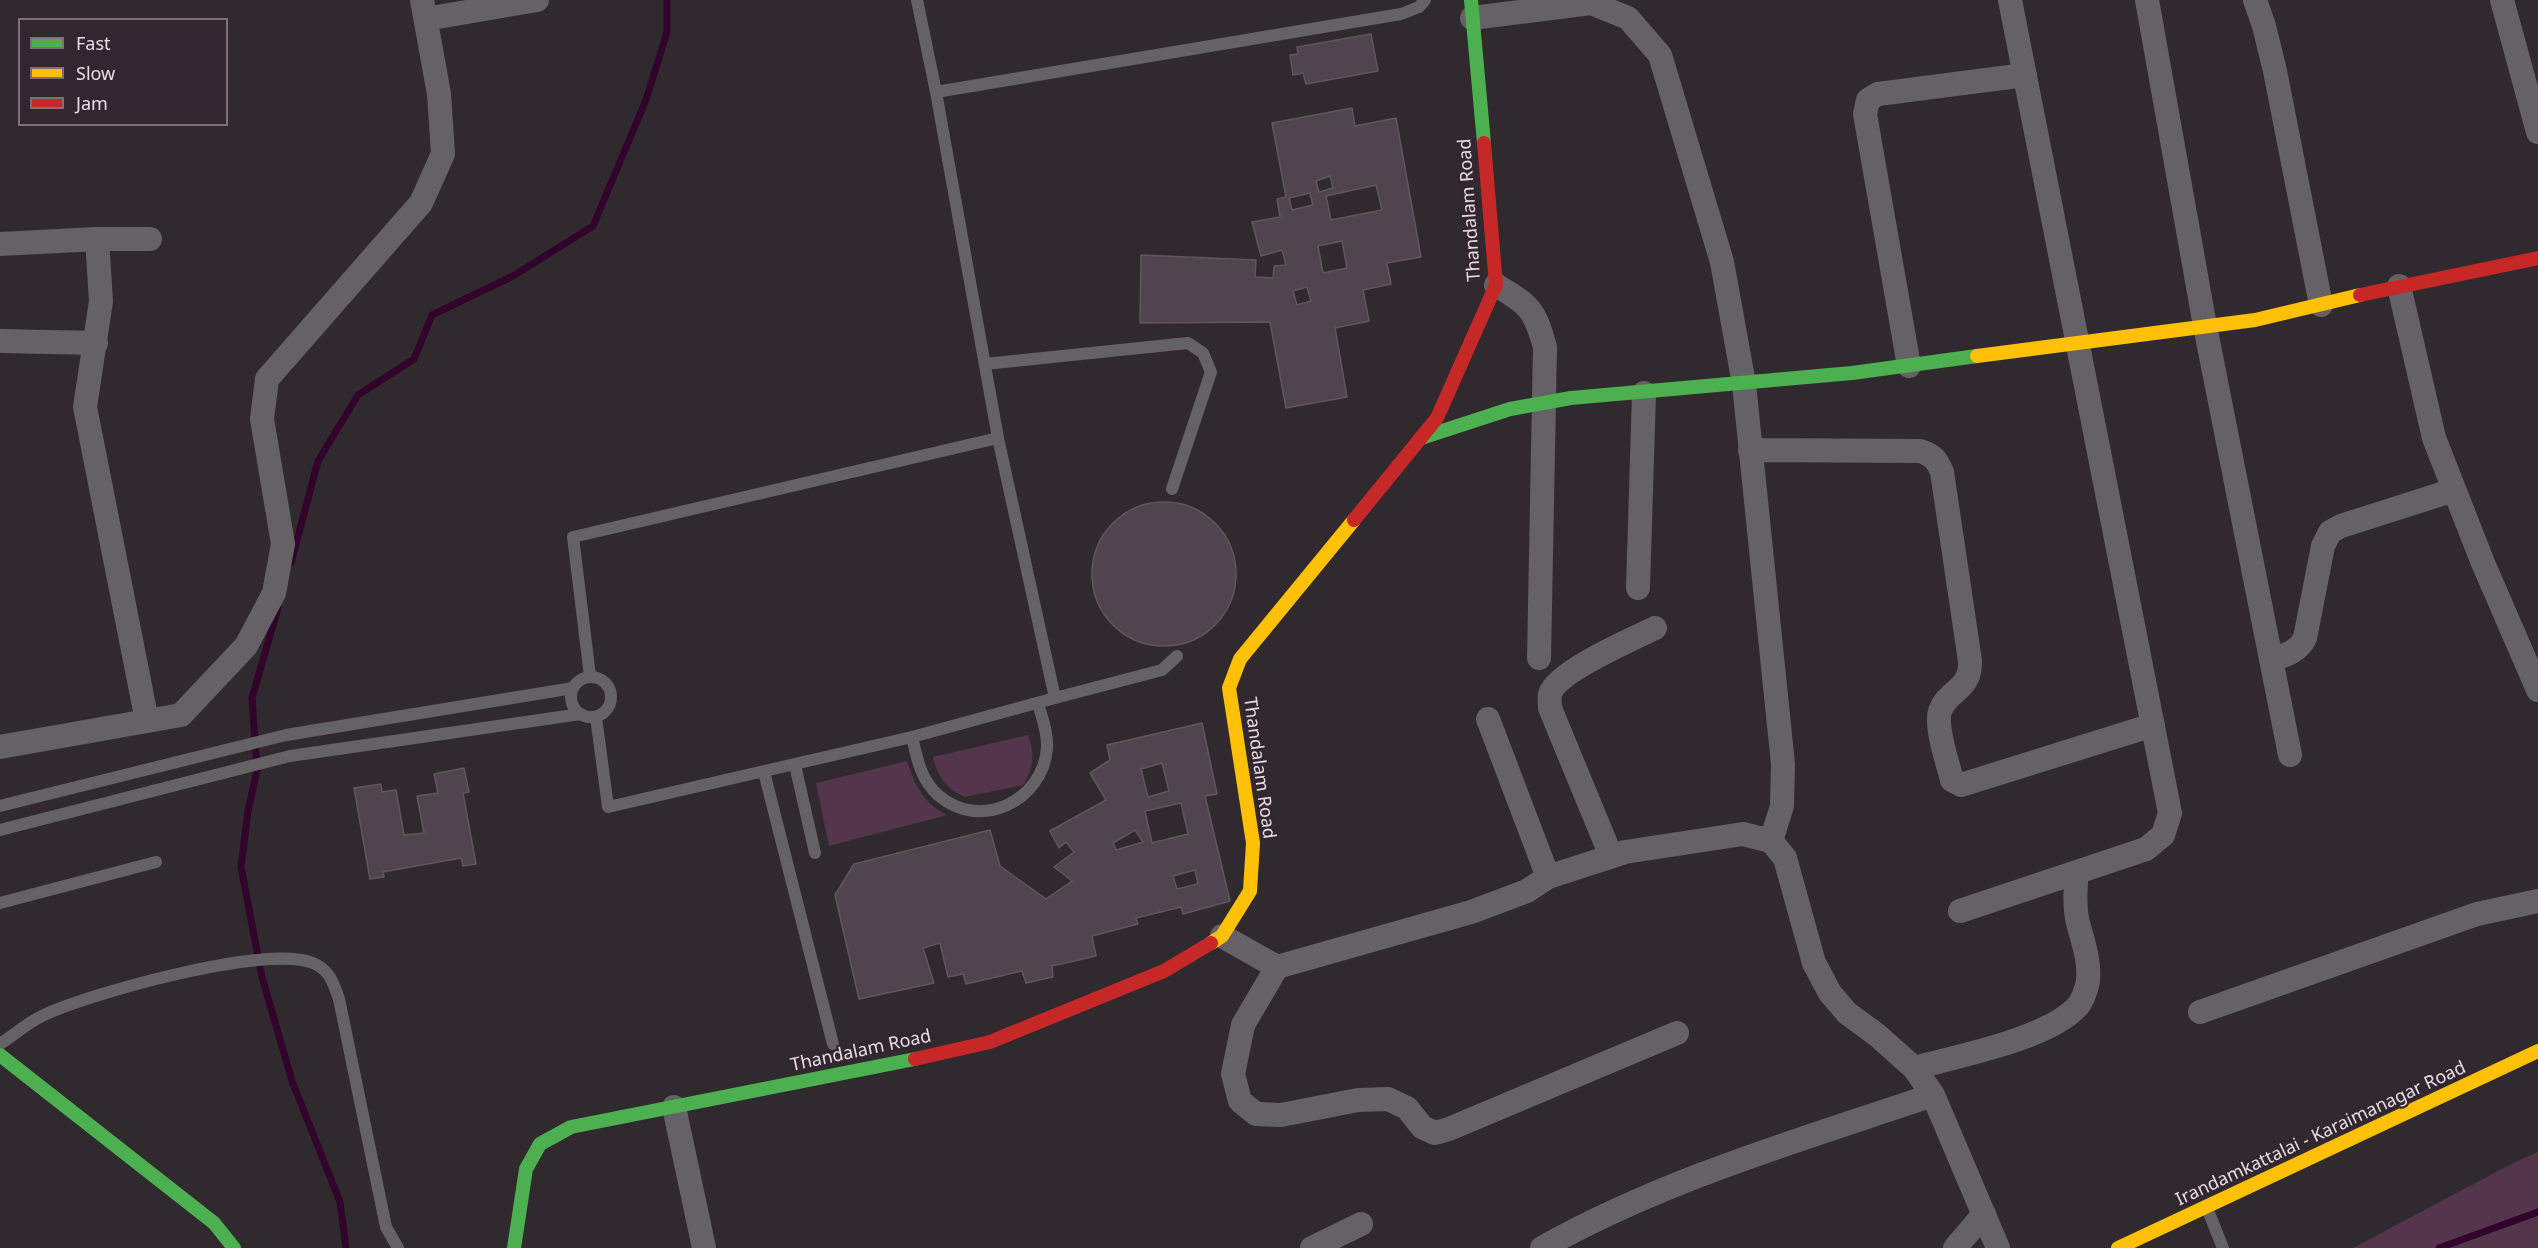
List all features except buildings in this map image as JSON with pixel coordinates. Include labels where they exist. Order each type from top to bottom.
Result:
[{"type":"street","points":[[0,747],[181,715],[246,646],[274,593],[284,544],[262,419],[267,379],[421,203],[443,154],[439,94],[424,10],[537,0]]},
{"type":"street","points":[[1960,911],[2146,849],[2163,835],[2170,813],[2010,0]]},
{"type":"street","points":[[2146,0],[2205,326],[2290,755]]},
{"type":"street","points":[[2255,0],[2275,71],[2321,305]]},
{"type":"street","points":[[2502,0],[2538,132]]},
{"type":"street","points":[[1472,9],[1591,3],[1628,18],[1660,55],[1722,262],[1743,384],[1783,764],[1782,806],[1771,841]]},
{"type":"street","name":"Thandalam Road","points":[[514,1248],[526,1169],[540,1144],[571,1126],[879,1067],[990,1042],[1164,971],[1222,936],[1250,891],[1253,843],[1229,688],[1240,659],[1437,418],[1496,285],[1472,9]]},
{"type":"street","points":[[1909,366],[1865,114],[1868,100],[1878,94],[2025,75]]},
{"type":"street","points":[[97,239],[101,301],[85,407],[147,721]]},
{"type":"street","points":[[0,243],[150,239]]},
{"type":"street","points":[[1421,438],[1510,409],[1571,398],[1743,384],[1909,366],[2255,320],[2399,286],[2538,258]]},
{"type":"street","points":[[1496,285],[1523,302],[1537,319],[1545,347],[1539,658]]},
{"type":"street","points":[[2399,286],[2434,438],[2537,684]]},
{"type":"street","points":[[0,341],[96,343]]},
{"type":"street","points":[[1638,588],[1644,393]]},
{"type":"street","points":[[1750,450],[1920,451],[1930,454],[1937,460],[1942,472],[1970,662],[1967,682],[1949,698],[1940,711],[1939,724],[1952,780],[1956,784],[1961,785],[2152,725]]},
{"type":"street","points":[[2271,660],[2293,652],[2301,646],[2305,638],[2323,546],[2330,532],[2341,526],[2454,490]]},
{"type":"street","points":[[1611,856],[1550,708],[1550,694],[1558,682],[1572,670],[1655,628]]},
{"type":"street","points":[[1488,719],[1548,877]]},
{"type":"street","points":[[1677,1033],[1435,1133],[1422,1127],[1407,1108],[1388,1099],[1358,1100],[1281,1115],[1256,1114],[1240,1101],[1233,1074],[1243,1025],[1277,967],[1471,912],[1527,891],[1548,877],[1611,856],[1743,834],[1771,841],[1785,858],[1814,963],[1830,993],[1847,1013],[1877,1035],[1914,1068],[1933,1095],[1998,1248]]},
{"type":"street","points":[[1914,1068],[2013,1041],[2054,1024],[2079,1006],[2088,983],[2088,961],[2075,896],[2077,872]]},
{"type":"street","points":[[2200,1012],[2477,914],[2538,901]]},
{"type":"street","points":[[1222,936],[1277,967]]},
{"type":"street","name":"Irandamkattalai - Karaimanagar Road","points":[[2118,1248],[2538,1051]]},
{"type":"street","points":[[0,1055],[214,1223],[234,1248]]},
{"type":"street","points":[[1542,1248],[1592,1220],[1706,1172],[1933,1095]]},
{"type":"street","points":[[674,1107],[704,1248]]},
{"type":"street","points":[[1956,1248],[1984,1214]]},
{"type":"street","points":[[1312,1248],[1361,1224]]},
{"type":"lane","points":[[917,0],[999,438],[1055,698]]},
{"type":"lane","points":[[936,92],[1401,14],[1419,7],[1425,0]]},
{"type":"lane","points":[[985,364],[1188,343],[1203,353],[1211,372],[1172,489]]},
{"type":"lane","points":[[590,676],[573,537],[999,438]]},
{"type":"lane","points":[[596,717],[608,807],[912,737],[1162,670],[1177,656]]},
{"type":"lane","points":[[0,830],[290,756],[581,714],[596,717],[609,707],[610,691],[600,679],[590,676],[580,680],[573,688],[572,706],[581,714]]},
{"type":"lane","points":[[0,806],[286,735],[573,688]]},
{"type":"lane","points":[[912,737],[923,777],[938,795],[957,807],[992,811],[1014,803],[1032,789],[1043,769],[1047,746],[1038,703]]},
{"type":"lane","points":[[286,735],[290,756]]},
{"type":"lane","points":[[795,765],[814,853]]},
{"type":"lane","points":[[764,772],[833,1044]]},
{"type":"lane","points":[[0,903],[156,862]]},
{"type":"lane","points":[[0,1044],[41,1016],[111,990],[242,962],[287,957],[315,963],[331,976],[339,999],[386,1227],[398,1248]]},
{"type":"lane","points":[[2207,1208],[2223,1248]]},
{"type":"shaded area","points":[[1028,735],[1032,748],[1032,761],[1023,785],[965,797],[944,782],[937,771],[933,757]]},
{"type":"shaded area","points":[[907,761],[913,778],[926,799],[947,815],[829,846],[816,783]]},
{"type":"shaded area","points":[[2538,1152],[2538,1248],[2353,1248],[2513,1163]]},
{"type":"waterway","points":[[291,563],[318,461],[358,395],[414,359],[432,315],[513,276],[593,226],[646,100],[667,32],[667,0]]},
{"type":"waterway","points":[[278,608],[252,698],[257,771],[248,811],[241,867],[262,977],[292,1081],[340,1202],[346,1248]]},
{"type":"waterway","points":[[2439,1248],[2538,1212]]},
{"type":"traffic: fast","points":[[1471,0],[1484,143]]},
{"type":"traffic: fast","points":[[1421,438],[1510,409],[1571,398],[1852,373],[1977,356]]},
{"type":"traffic: fast","points":[[0,1055],[214,1223],[234,1248]]},
{"type":"traffic: fast","points":[[514,1248],[526,1169],[540,1144],[571,1127],[915,1059]]},
{"type":"traffic: slow","points":[[1977,356],[2255,320],[2360,295]]},
{"type":"traffic: slow","points":[[1211,943],[1222,936],[1250,891],[1253,843],[1229,688],[1240,659],[1354,520]]},
{"type":"traffic: slow","points":[[2118,1248],[2538,1051]]},
{"type":"traffic: jam","points":[[1354,520],[1437,418],[1496,285],[1484,143]]},
{"type":"traffic: jam","points":[[2360,295],[2538,258]]},
{"type":"traffic: jam","points":[[915,1059],[990,1042],[1164,971],[1211,943]]}]
